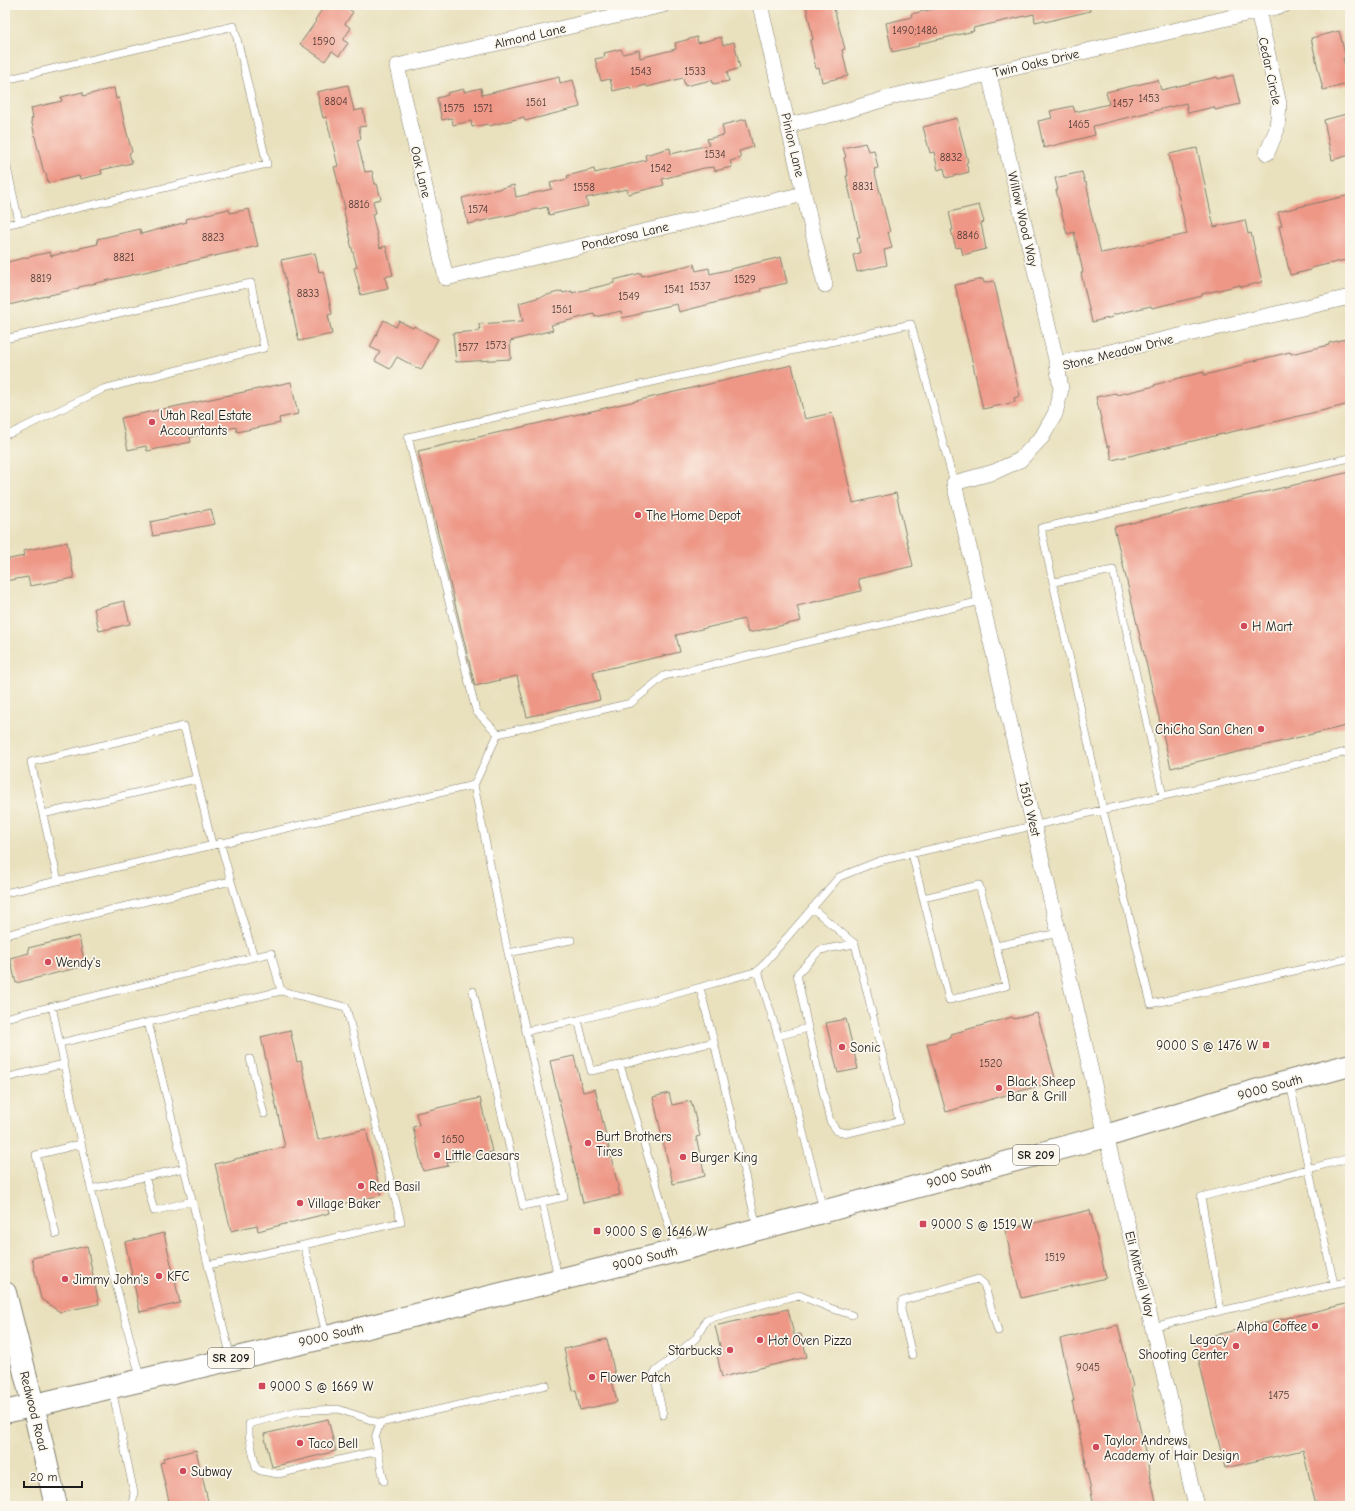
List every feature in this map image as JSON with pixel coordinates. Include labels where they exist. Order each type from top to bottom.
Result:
[{"type":"main road","name":"9000 South","points":[[5,1412],[327,1336],[676,1251],[1106,1136],[1233,1097],[1350,1065]]},
{"type":"main road","name":"Redwood Road","points":[[5,1293],[56,1506]]},
{"type":"street","name":"Almond Lane","points":[[396,66],[663,5]]},
{"type":"street","name":"Pinion Lane","points":[[760,5],[825,285]]},
{"type":"street","name":"Twin Oaks Drive","points":[[789,125],[842,112],[898,95],[1284,5]]},
{"type":"street","name":"Cedar Circle","points":[[1258,11],[1279,104],[1277,129],[1267,152]]},
{"type":"street","name":"Oak Lane","points":[[396,66],[446,278]]},
{"type":"street","name":"Willow Wood Way","points":[[989,74],[1057,364]]},
{"type":"street","name":"Ponderosa Lane","points":[[446,278],[804,194]]},
{"type":"street","name":"Stone Meadow Drive","points":[[954,483],[994,472],[1020,460],[1042,437],[1055,414],[1061,389],[1057,364],[1350,297]]},
{"type":"street","name":"1510 West","points":[[954,483],[1106,1136]]},
{"type":"street","name":"Eli Mitchell Way","points":[[1106,1136],[1196,1506]]},
{"type":"lane","points":[[5,80],[234,26],[267,164],[5,225]]},
{"type":"lane","points":[[5,158],[19,222]]},
{"type":"lane","points":[[5,339],[251,283],[264,348],[103,389],[5,435]]},
{"type":"lane","points":[[498,734],[476,711],[408,437],[910,324],[954,483]]},
{"type":"lane","points":[[1350,458],[1041,528],[1104,810],[1151,1004],[1350,958]]},
{"type":"lane","points":[[1054,582],[1113,570],[1163,796]]},
{"type":"lane","points":[[498,734],[631,703],[664,676],[981,601]]},
{"type":"lane","points":[[58,881],[31,762],[184,726],[212,844]]},
{"type":"lane","points":[[473,991],[523,1206],[564,1197],[508,953],[474,785],[498,734]]},
{"type":"lane","points":[[526,1031],[578,1020],[758,971],[839,877],[879,861],[1233,780],[1350,751]]},
{"type":"lane","points":[[43,814],[196,779]]},
{"type":"lane","points":[[5,893],[220,842],[474,785]]},
{"type":"lane","points":[[220,842],[254,957]]},
{"type":"lane","points":[[912,854],[948,1000],[1006,986],[979,885],[923,898]]},
{"type":"lane","points":[[5,935],[231,881]]},
{"type":"lane","points":[[812,908],[855,944],[899,1121],[848,1133],[837,1131],[830,1121],[797,974],[820,950],[855,944]]},
{"type":"lane","points":[[996,946],[1059,933]]},
{"type":"lane","points":[[508,953],[571,940]]},
{"type":"lane","points":[[5,1018],[271,953],[282,991]]},
{"type":"lane","points":[[758,971],[778,1036],[824,1211]]},
{"type":"lane","points":[[700,988],[758,1229]]},
{"type":"lane","points":[[60,1043],[282,991],[346,1007],[401,1222],[304,1245],[208,1265]]},
{"type":"lane","points":[[52,1006],[91,1189],[141,1380]]},
{"type":"lane","points":[[578,1020],[591,1071],[714,1042]]},
{"type":"lane","points":[[148,1022],[231,1358]]},
{"type":"lane","points":[[778,1036],[808,1028]]},
{"type":"lane","points":[[250,1060],[264,1114]]},
{"type":"lane","points":[[5,1078],[64,1064]]},
{"type":"lane","points":[[620,1065],[676,1251]]},
{"type":"lane","points":[[1289,1082],[1334,1284]]},
{"type":"lane","points":[[56,1234],[36,1155],[81,1144]]},
{"type":"lane","points":[[1221,1311],[1201,1197],[1350,1158]]},
{"type":"lane","points":[[91,1189],[184,1168]]},
{"type":"lane","points":[[145,1176],[154,1211],[192,1201]]},
{"type":"lane","points":[[542,1202],[559,1280]]},
{"type":"lane","points":[[304,1245],[327,1336]]},
{"type":"lane","points":[[912,1355],[901,1309],[902,1301],[978,1279],[984,1284],[998,1331]]},
{"type":"lane","points":[[1152,1327],[1350,1281]]},
{"type":"lane","points":[[663,1415],[654,1372],[696,1338],[707,1319],[799,1295],[830,1308],[852,1315]]},
{"type":"lane","points":[[378,1451],[278,1474],[267,1472],[256,1468],[249,1435],[250,1424],[297,1411],[338,1410],[380,1422],[546,1385]]},
{"type":"lane","points":[[111,1387],[134,1493],[130,1506]]},
{"type":"lane","points":[[380,1422],[375,1438],[384,1481]]},
{"type":"building","points":[[325,5],[343,5],[353,12],[345,24],[351,28],[343,40],[348,43],[339,56],[332,51],[325,61],[300,44]]},
{"type":"building","points":[[806,5],[833,5],[845,49],[842,50],[848,76],[822,82],[819,68],[816,69],[810,40],[813,40]]},
{"type":"building","points":[[951,5],[1089,5],[1090,11],[1045,22],[1044,20],[1035,22],[1034,14],[973,28],[974,31],[918,44],[919,46],[892,52],[886,23],[912,17],[911,14]]},
{"type":"building","points":[[1339,31],[1346,58],[1343,58],[1349,84],[1323,90],[1311,38]]},
{"type":"building","points":[[697,37],[698,43],[721,37],[723,45],[734,42],[740,68],[727,72],[729,81],[713,84],[712,80],[685,86],[683,78],[647,87],[646,85],[631,89],[630,87],[613,91],[610,79],[601,81],[595,59],[605,57],[604,53],[621,49],[623,54],[639,50],[640,58],[676,49],[675,43]]},
{"type":"building","points":[[1233,75],[1240,104],[1215,110],[1214,107],[1188,113],[1186,103],[1093,126],[1095,135],[1044,148],[1038,121],[1052,118],[1050,111],[1073,106],[1075,112],[1109,104],[1106,92],[1158,80],[1161,90],[1217,77],[1218,79]]},
{"type":"building","points":[[559,77],[560,83],[573,80],[580,107],[525,121],[524,117],[489,126],[488,124],[472,127],[471,121],[453,125],[452,118],[442,120],[437,98],[448,95],[447,93],[464,89],[464,92],[481,88],[482,95]]},
{"type":"building","points":[[348,85],[354,111],[363,109],[366,126],[359,127],[361,139],[357,140],[365,172],[372,171],[381,199],[373,201],[376,213],[372,214],[380,248],[386,246],[393,275],[385,277],[388,289],[361,295],[354,268],[357,267],[343,208],[345,208],[334,167],[338,166],[326,117],[323,118],[317,92]]},
{"type":"building","points":[[114,88],[116,99],[119,98],[132,152],[129,153],[132,163],[101,170],[102,174],[80,179],[79,176],[48,183],[46,173],[44,173],[31,119],[33,118],[31,108],[62,101],[61,97],[83,92],[83,96]]},
{"type":"building","points":[[1350,113],[1350,155],[1332,160],[1324,120]]},
{"type":"building","points":[[957,118],[969,172],[946,178],[944,168],[938,170],[934,152],[930,153],[923,127]]},
{"type":"building","points":[[746,119],[753,147],[739,151],[741,158],[730,161],[732,167],[715,171],[714,167],[704,168],[662,179],[664,185],[628,194],[627,189],[586,198],[588,206],[549,215],[547,207],[468,224],[462,198],[514,185],[516,197],[552,189],[550,183],[568,179],[567,176],[594,169],[595,173],[646,160],[645,155],[670,148],[671,154],[709,145],[707,139],[724,135],[722,125]]},
{"type":"building","points":[[865,143],[868,151],[874,150],[878,168],[874,169],[890,232],[888,232],[892,248],[884,250],[887,265],[857,272],[853,255],[860,253],[857,238],[860,238],[846,176],[848,176],[844,158],[846,157],[843,148]]},
{"type":"building","points":[[1197,148],[1214,227],[1245,220],[1248,234],[1251,233],[1262,282],[1241,287],[1240,285],[1152,308],[1151,306],[1112,315],[1113,317],[1092,322],[1074,232],[1067,234],[1056,190],[1058,190],[1055,178],[1082,172],[1085,183],[1086,182],[1090,201],[1088,201],[1101,253],[1116,250],[1187,234],[1169,154]]},
{"type":"building","points":[[1350,195],[1350,259],[1311,268],[1311,270],[1290,275],[1279,226],[1282,226],[1278,212]]},
{"type":"building","points":[[979,205],[984,222],[981,223],[986,249],[963,255],[961,247],[956,248],[951,230],[953,230],[949,212]]},
{"type":"building","points":[[229,209],[230,213],[249,209],[258,246],[79,287],[5,306],[5,267],[8,266],[7,262],[50,252],[51,256],[98,244],[97,239],[140,229],[141,234],[187,222],[186,219]]},
{"type":"building","points":[[315,253],[319,272],[323,271],[332,314],[328,315],[332,334],[299,341],[281,260]]},
{"type":"building","points":[[781,257],[787,283],[760,289],[761,291],[679,312],[677,304],[640,312],[640,314],[622,318],[621,311],[595,317],[594,314],[551,325],[553,330],[510,341],[511,359],[456,362],[453,333],[480,331],[479,324],[523,321],[519,303],[562,291],[563,293],[572,291],[572,293],[614,283],[614,280],[641,273],[642,276],[694,264],[696,271],[709,268],[710,274]]},
{"type":"building","points":[[983,279],[984,283],[994,281],[1020,396],[1014,398],[1015,402],[983,409],[955,285]]},
{"type":"building","points":[[384,320],[396,327],[399,321],[413,328],[414,326],[438,339],[421,370],[397,357],[390,369],[375,361],[380,352],[370,347]]},
{"type":"building","points":[[1350,338],[1350,404],[1112,460],[1109,446],[1107,446],[1096,397],[1116,393],[1117,395],[1204,372],[1204,375],[1290,352],[1291,354],[1329,345],[1329,343]]},
{"type":"building","name":"The Home Depot","points":[[792,365],[805,419],[832,413],[853,503],[896,493],[913,566],[858,579],[861,591],[797,606],[801,621],[748,633],[744,619],[676,635],[680,652],[593,672],[600,700],[527,717],[517,676],[475,686],[418,451]]},
{"type":"building","points":[[291,382],[298,414],[279,418],[280,423],[237,432],[236,427],[190,437],[191,442],[147,451],[146,446],[128,450],[121,418]]},
{"type":"building","name":"H Mart","points":[[1350,472],[1350,725],[1171,768],[1114,527]]},
{"type":"building","points":[[211,509],[215,524],[153,536],[150,522]]},
{"type":"building","points":[[67,542],[74,578],[30,586],[28,577],[5,581],[5,560],[24,556],[23,551]]},
{"type":"building","points":[[124,601],[130,624],[99,631],[94,608]]},
{"type":"building","name":"Wendy's","points":[[79,936],[85,966],[16,983],[10,958],[29,953],[28,948]]},
{"type":"building","points":[[1037,1013],[1056,1081],[946,1112],[927,1044],[951,1038],[951,1034],[1012,1017],[1014,1019]]},
{"type":"building","name":"Sonic","points":[[846,1019],[858,1069],[838,1073],[826,1023]]},
{"type":"building","points":[[290,1030],[297,1062],[301,1061],[318,1140],[366,1129],[381,1195],[328,1207],[330,1213],[258,1231],[257,1225],[231,1231],[215,1164],[285,1147],[261,1037]]},
{"type":"building","name":"Burt Brothers Tires","points":[[574,1056],[583,1092],[595,1089],[620,1195],[583,1203],[550,1061]]},
{"type":"building","name":"Burger King","points":[[669,1093],[672,1105],[691,1101],[700,1136],[696,1137],[705,1176],[673,1184],[653,1097]]},
{"type":"building","points":[[480,1098],[492,1152],[447,1162],[448,1166],[423,1171],[413,1127],[419,1125],[416,1113]]},
{"type":"building","points":[[1090,1210],[1106,1278],[1021,1298],[1005,1230]]},
{"type":"building","points":[[164,1233],[180,1303],[140,1312],[125,1242]]},
{"type":"building","name":"Jimmy John's","points":[[87,1246],[99,1304],[60,1312],[41,1299],[32,1258]]},
{"type":"building","points":[[1350,1303],[1350,1506],[1316,1506],[1303,1450],[1225,1468],[1194,1340]]},
{"type":"building","points":[[788,1309],[794,1335],[801,1334],[807,1357],[722,1377],[716,1351],[721,1350],[715,1326]]},
{"type":"building","points":[[1118,1325],[1133,1387],[1131,1388],[1157,1506],[1094,1506],[1072,1401],[1074,1401],[1060,1339]]},
{"type":"building","name":"Flower Patch","points":[[607,1339],[615,1375],[612,1380],[617,1402],[580,1410],[576,1390],[573,1391],[564,1349]]},
{"type":"building","name":"Taco Bell","points":[[328,1419],[336,1451],[272,1467],[264,1434]]},
{"type":"building","points":[[196,1450],[208,1501],[189,1506],[170,1506],[160,1463],[164,1462],[163,1458]]},
{"type":"place","name":"Utah Real Estate Accountants","points":[[152,422]]},
{"type":"place","name":"The Home Depot","points":[[638,515]]},
{"type":"place","name":"H Mart","points":[[1244,626]]},
{"type":"place","name":"ChiCha San Chen","points":[[1261,729]]},
{"type":"place","name":"Wendy's","points":[[48,962]]},
{"type":"place","name":"9000 S @ 1476 W","points":[[1266,1045]]},
{"type":"place","name":"Sonic","points":[[842,1047]]},
{"type":"place","name":"Black Sheep Bar & Grill","points":[[999,1088]]},
{"type":"place","name":"Burt Brothers Tires","points":[[588,1143]]},
{"type":"place","name":"Little Caesars","points":[[437,1155]]},
{"type":"place","name":"Burger King","points":[[683,1157]]},
{"type":"place","name":"Red Basil","points":[[361,1186]]},
{"type":"place","name":"Village Baker","points":[[300,1203]]},
{"type":"place","name":"9000 S @ 1519 W","points":[[923,1224]]},
{"type":"place","name":"9000 S @ 1646 W","points":[[597,1231]]},
{"type":"place","name":"KFC","points":[[159,1276]]},
{"type":"place","name":"Jimmy John's","points":[[65,1279]]},
{"type":"place","name":"Alpha Coffee","points":[[1315,1326]]},
{"type":"place","name":"Hot Oven Pizza","points":[[760,1340]]},
{"type":"place","name":"Legacy Shooting Center","points":[[1236,1346]]},
{"type":"place","name":"Starbucks","points":[[730,1350]]},
{"type":"place","name":"Flower Patch","points":[[592,1377]]},
{"type":"place","name":"9000 S @ 1669 W","points":[[262,1386]]},
{"type":"place","name":"Taco Bell","points":[[300,1443]]},
{"type":"place","name":"Taylor Andrews Academy of Hair Design","points":[[1096,1447]]},
{"type":"place","name":"Subway","points":[[183,1471]]}]
